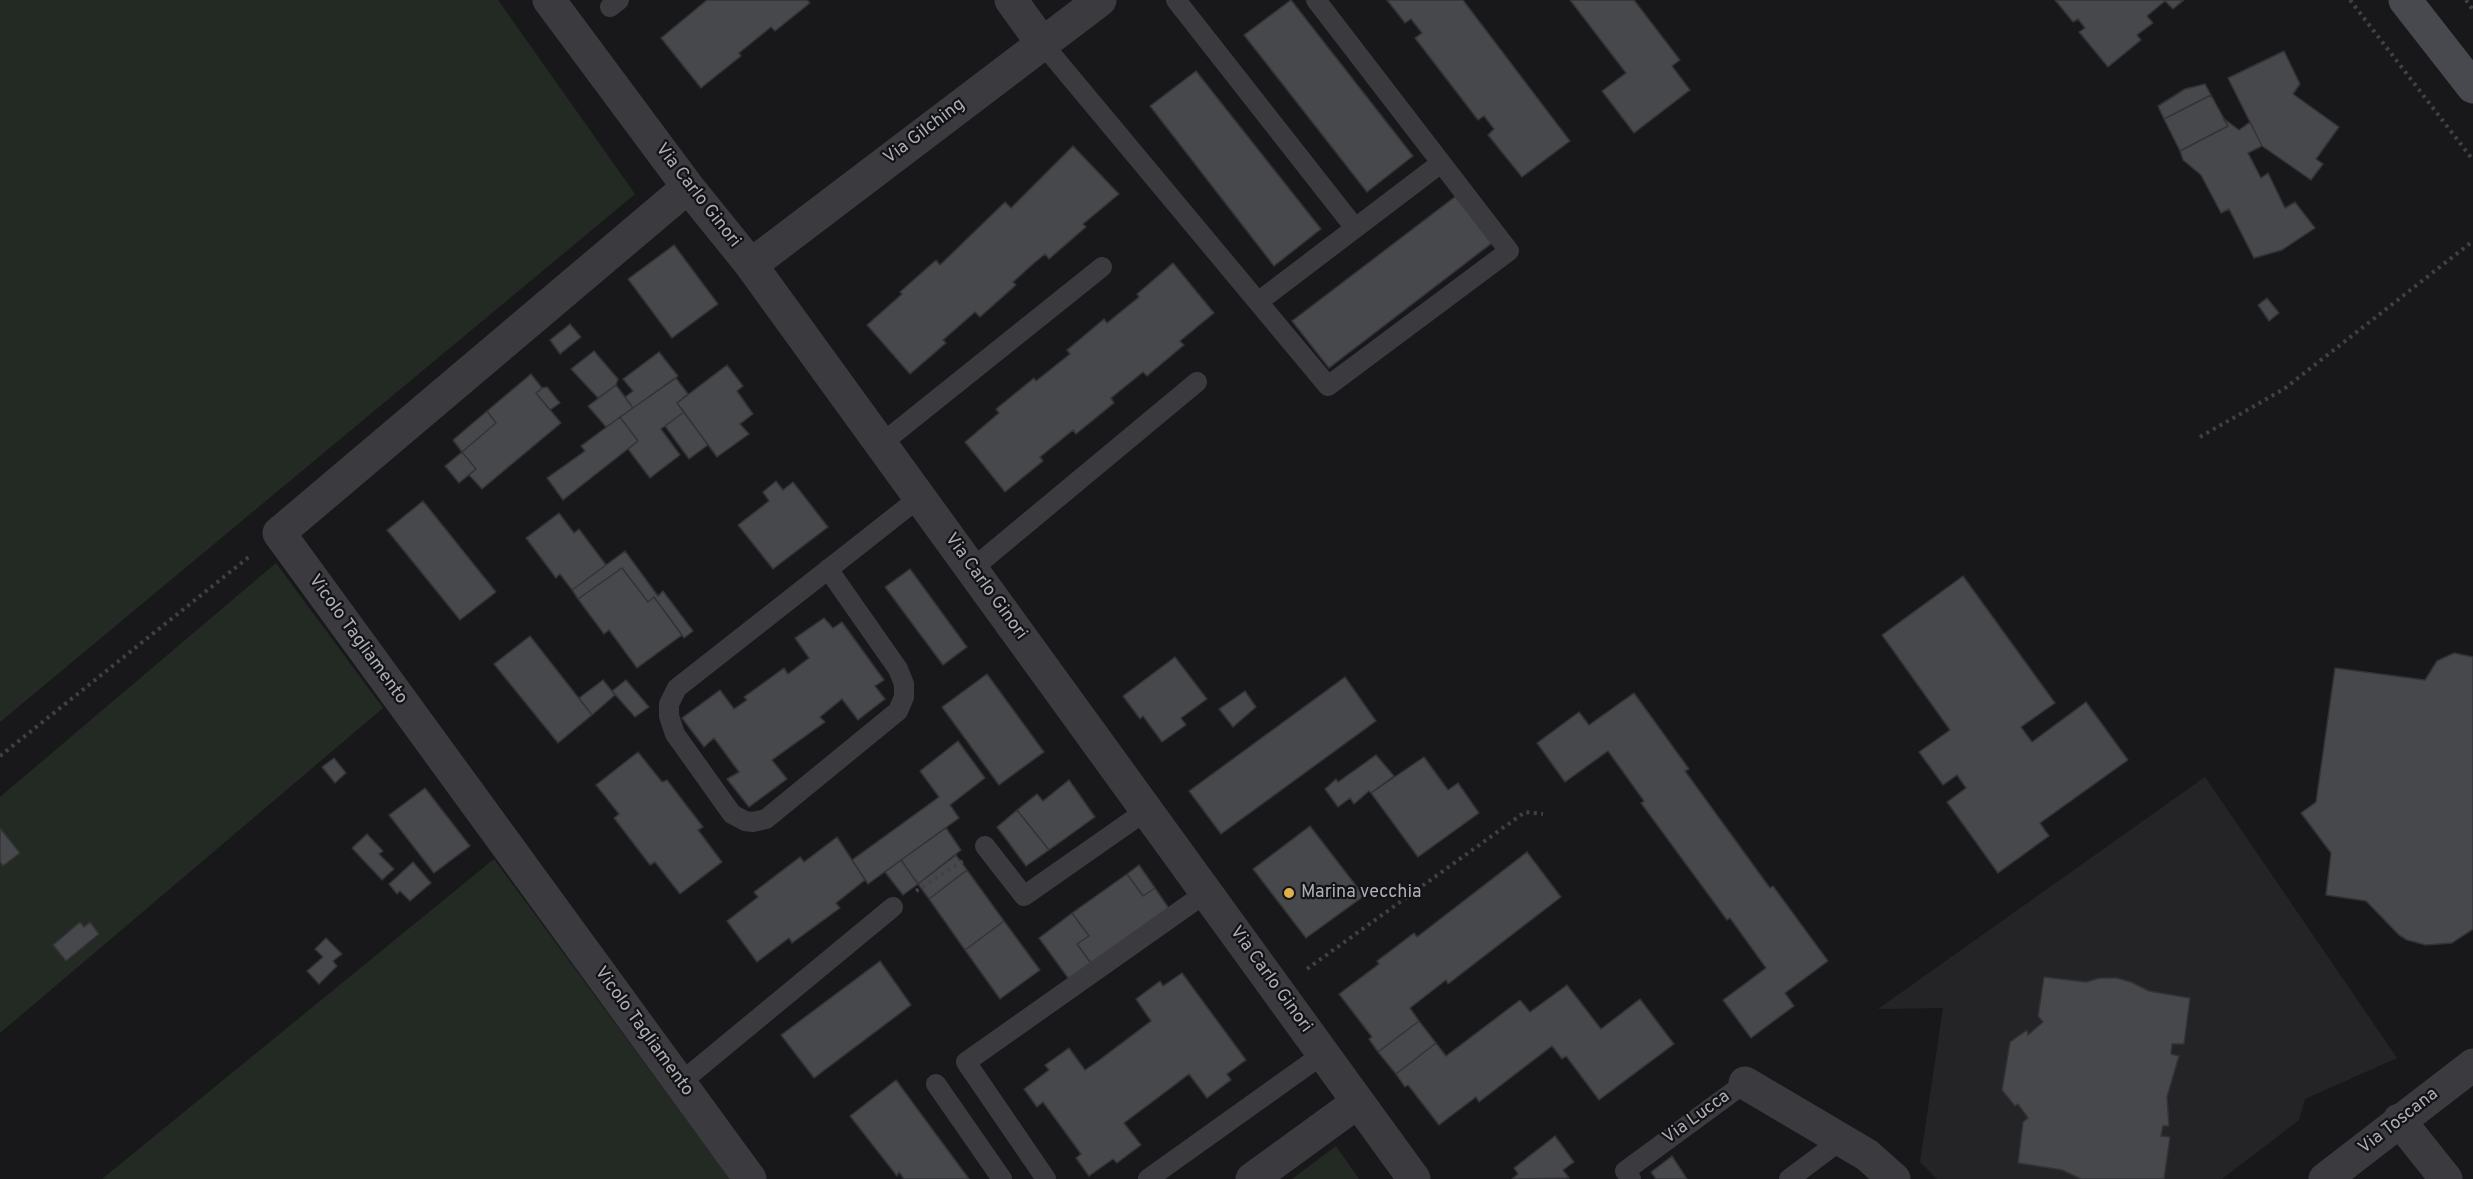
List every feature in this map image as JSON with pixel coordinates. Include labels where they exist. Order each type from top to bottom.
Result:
[{"type":"street","name":"Via Carlo Ginori","points":[[549,0],[688,187],[751,265],[1414,1179]]},
{"type":"street","points":[[1011,0],[1042,43]]},
{"type":"street","name":"Via Gilching","points":[[751,265],[1100,0]]},
{"type":"street","points":[[2406,0],[2473,87]]},
{"type":"street","points":[[279,533],[688,187]]},
{"type":"street","name":"Vicolo Tagliamento","points":[[279,533],[750,1179]]},
{"type":"street","name":"Via Toscana","points":[[2325,1179],[2473,1065]]},
{"type":"street","name":"Via Lucca","points":[[1745,1083],[1867,1155],[1894,1179]]},
{"type":"street","points":[[1252,1179],[1358,1102]]},
{"type":"street","points":[[2399,1120],[2446,1179]]},
{"type":"lane","points":[[1176,0],[1355,228]]},
{"type":"lane","points":[[1042,43],[1328,386],[1509,251],[1317,0]]},
{"type":"lane","points":[[1258,302],[1441,163]]},
{"type":"lane","points":[[881,444],[1102,267]]},
{"type":"lane","points":[[972,569],[1197,382]]},
{"type":"lane","points":[[828,569],[898,669],[904,684],[904,697],[898,711],[766,819],[745,821],[732,814],[675,734],[669,716],[669,704],[677,688],[828,569],[920,497]]},
{"type":"lane","points":[[986,846],[1024,896],[1147,810]]},
{"type":"lane","points":[[1046,1179],[966,1062],[1207,892]]},
{"type":"lane","points":[[680,1083],[893,907]]},
{"type":"lane","points":[[1148,1179],[1323,1054]]},
{"type":"lane","name":"Via Lucca","points":[[1631,1179],[1625,1171],[1745,1083]]},
{"type":"lane","points":[[936,1084],[1002,1179]]},
{"type":"lane","points":[[1789,1179],[1841,1140]]},
{"type":"path","points":[[2349,0],[2473,160]]},
{"type":"path","points":[[2466,0],[2473,10]]},
{"type":"path","points":[[2200,437],[2284,389],[2473,241]]},
{"type":"path","points":[[0,756],[279,533]]},
{"type":"path","points":[[1278,990],[1525,812],[1543,814]]},
{"type":"path","points":[[893,907],[986,846]]},
{"type":"shaded area","points":[[0,0],[498,0],[635,194],[0,722]]},
{"type":"shaded area","points":[[276,563],[383,708],[0,1033],[0,797]]},
{"type":"shaded area","points":[[2205,777],[2397,1058],[2305,1099],[2299,1120],[2222,1179],[1937,1179],[1920,1162],[1943,1008],[1878,1009]]},
{"type":"shaded area","points":[[494,859],[730,1179],[102,1179]]},
{"type":"shaded area","points":[[1336,1146],[1359,1179],[1292,1179]]},
{"type":"building","points":[[707,0],[807,0],[810,3],[775,31],[771,27],[739,53],[741,56],[701,88],[661,38]]},
{"type":"building","points":[[1291,0],[1413,156],[1367,192],[1244,35]]},
{"type":"building","points":[[1387,0],[1463,0],[1570,141],[1522,177],[1488,135],[1494,129],[1484,116],[1478,120],[1415,38],[1422,33],[1411,19],[1405,23]]},
{"type":"building","points":[[1570,0],[1634,0],[1680,60],[1672,66],[1690,90],[1634,133],[1602,91],[1626,73]]},
{"type":"building","points":[[2055,0],[2184,0],[2173,9],[2165,1],[2147,16],[2153,23],[2137,35],[2141,40],[2108,67],[2079,32],[2085,28],[2078,19],[2073,22]]},
{"type":"building","points":[[2284,51],[2300,84],[2293,94],[2339,127],[2316,159],[2323,164],[2311,180],[2262,146],[2228,78]]},
{"type":"building","points":[[1196,71],[1321,229],[1274,266],[1150,106]]},
{"type":"building","points":[[2205,84],[2211,95],[2164,119],[2158,106],[2185,89]]},
{"type":"building","points":[[2211,95],[2228,126],[2180,151],[2164,119]]},
{"type":"building","points":[[2223,118],[2239,130],[2250,122],[2262,146],[2248,153],[2261,178],[2268,173],[2285,208],[2295,202],[2315,228],[2282,250],[2254,258],[2229,209],[2221,213],[2201,175],[2183,160],[2180,151],[2228,126]]},
{"type":"building","points":[[1073,146],[1119,194],[1083,224],[1086,227],[1049,259],[1045,254],[1033,264],[1013,282],[1016,285],[980,317],[975,312],[943,340],[946,343],[910,374],[867,325],[936,260],[940,265],[1005,202],[1011,208]]},
{"type":"building","points":[[1456,196],[1492,243],[1329,368],[1292,321]]},
{"type":"building","points":[[674,245],[718,304],[672,338],[628,279]]},
{"type":"building","points":[[1173,263],[1214,313],[1180,341],[1184,345],[1147,376],[1143,372],[1111,398],[1114,403],[1076,434],[1073,430],[1040,457],[1043,461],[1005,492],[965,442],[999,413],[996,409],[1034,378],[1036,381],[1070,354],[1067,350],[1104,319],[1107,323],[1139,297],[1137,294]]},
{"type":"building","points":[[2267,298],[2279,313],[2269,321],[2258,305]]},
{"type":"building","points":[[570,324],[581,337],[560,354],[550,340]]},
{"type":"building","points":[[594,351],[618,379],[616,385],[598,398],[571,369]]},
{"type":"building","points":[[659,352],[678,376],[633,408],[625,397],[633,391],[623,379]]},
{"type":"building","points":[[727,365],[743,386],[737,391],[753,414],[740,424],[749,434],[717,457],[677,403]]},
{"type":"building","points":[[531,374],[542,388],[536,393],[561,423],[482,489],[469,475],[476,469],[462,452],[496,423],[487,411]]},
{"type":"building","points":[[676,378],[688,394],[677,403],[684,412],[661,429],[680,455],[650,478],[628,449],[638,441],[620,417]]},
{"type":"building","points":[[616,385],[633,408],[606,427],[588,406]]},
{"type":"building","points":[[547,387],[560,403],[550,410],[536,393]]},
{"type":"building","points":[[487,411],[496,423],[462,452],[453,440]]},
{"type":"building","points":[[684,412],[708,445],[689,459],[665,426]]},
{"type":"building","points":[[620,417],[638,441],[563,500],[547,478],[585,451],[581,446]]},
{"type":"building","points":[[462,452],[476,469],[459,483],[445,466]]},
{"type":"building","points":[[776,481],[783,490],[793,482],[828,527],[773,569],[738,525],[769,501],[763,492]]},
{"type":"building","points":[[423,501],[496,592],[460,620],[387,530]]},
{"type":"building","points":[[559,513],[574,533],[579,529],[606,565],[572,590],[560,574],[556,578],[526,538]]},
{"type":"building","points":[[625,551],[658,596],[663,591],[693,631],[684,638],[654,597],[648,602],[622,568],[578,599],[572,590]]},
{"type":"building","points":[[622,568],[648,602],[654,597],[682,635],[637,668],[609,630],[604,634],[578,599]]},
{"type":"building","points":[[910,569],[967,647],[943,665],[885,587]]},
{"type":"building","points":[[1963,576],[2055,703],[2021,727],[2032,742],[2086,702],[2128,760],[2040,823],[2049,836],[1998,873],[1947,802],[1966,788],[1957,775],[1943,785],[1919,752],[1950,730],[1882,635]]},
{"type":"building","points":[[824,618],[833,628],[842,622],[884,680],[875,686],[885,699],[858,720],[842,699],[820,717],[825,722],[772,760],[787,779],[749,807],[727,779],[739,772],[714,738],[704,747],[682,718],[720,690],[734,709],[747,700],[744,697],[784,668],[788,674],[809,658],[795,638]]},
{"type":"building","points":[[530,636],[592,715],[558,743],[494,664]]},
{"type":"building","points":[[2454,653],[2473,657],[2473,929],[2452,943],[2426,945],[2407,940],[2399,935],[2366,901],[2326,895],[2331,853],[2301,813],[2316,802],[2335,668],[2425,680],[2437,661]]},
{"type":"building","points":[[1175,657],[1207,699],[1181,718],[1186,725],[1162,742],[1143,716],[1140,719],[1123,696]]},
{"type":"building","points":[[987,674],[1044,752],[999,785],[942,707]]},
{"type":"building","points":[[1345,677],[1376,721],[1221,834],[1189,791]]},
{"type":"building","points":[[603,680],[615,695],[592,715],[579,698]]},
{"type":"building","points":[[626,680],[649,707],[635,717],[612,691]]},
{"type":"building","points":[[1245,691],[1256,707],[1233,727],[1219,709]]},
{"type":"building","points":[[1634,693],[1689,769],[1685,771],[1770,888],[1773,886],[1828,961],[1785,993],[1794,1006],[1751,1038],[1723,1000],[1766,968],[1730,918],[1727,920],[1641,803],[1644,801],[1608,751],[1565,782],[1537,743],[1579,712],[1589,725]]},
{"type":"building","points":[[958,741],[985,778],[950,805],[959,818],[868,884],[852,860],[939,797],[920,771]]},
{"type":"building","points":[[638,752],[662,782],[667,780],[703,827],[698,830],[722,862],[680,894],[655,862],[650,865],[614,818],[619,814],[596,785]]},
{"type":"building","points":[[1376,755],[1394,776],[1371,793],[1369,791],[1354,804],[1350,798],[1338,807],[1325,789],[1336,779],[1338,782]]},
{"type":"building","points":[[1424,757],[1448,790],[1458,783],[1479,813],[1418,857],[1371,793]]},
{"type":"building","points":[[334,758],[346,773],[335,783],[322,767]]},
{"type":"building","points":[[1069,780],[1095,817],[1049,850],[1017,810],[1037,794],[1043,801]]},
{"type":"building","points":[[425,788],[470,846],[434,873],[389,815]]},
{"type":"building","points":[[1017,810],[1049,850],[1026,866],[997,827]]},
{"type":"building","points":[[1310,826],[1364,896],[1306,938],[1253,869]]},
{"type":"building","points":[[0,828],[20,853],[3,866],[0,862]]},
{"type":"building","points":[[946,828],[961,850],[918,884],[901,860]]},
{"type":"building","points":[[367,834],[383,851],[379,854],[394,869],[382,880],[352,848]]},
{"type":"building","points":[[837,837],[865,880],[836,903],[840,908],[792,943],[789,938],[757,962],[727,921],[758,897],[754,892],[800,857],[804,862]]},
{"type":"building","points":[[1527,852],[1561,897],[1448,984],[1446,980],[1410,1008],[1419,1021],[1378,1052],[1369,1039],[1372,1037],[1339,994],[1379,964],[1377,961],[1414,933],[1417,937]]},
{"type":"building","points":[[956,855],[967,870],[929,899],[918,884]]},
{"type":"building","points":[[901,860],[918,884],[903,895],[885,872]]},
{"type":"building","points":[[413,862],[431,883],[410,901],[400,891],[397,894],[389,884]]},
{"type":"building","points":[[1139,865],[1155,888],[1143,896],[1127,874]]},
{"type":"building","points":[[967,870],[1004,921],[965,950],[929,899]]},
{"type":"building","points":[[1127,874],[1143,896],[1155,888],[1170,910],[1093,966],[1077,944],[1089,936],[1072,913]]},
{"type":"building","points":[[1072,913],[1089,936],[1077,944],[1093,966],[1071,982],[1039,938]]},
{"type":"building","points":[[1004,921],[1040,970],[1000,999],[965,950]]},
{"type":"building","points":[[80,922],[84,927],[90,922],[99,934],[66,961],[53,945]]},
{"type":"building","points":[[326,938],[342,954],[333,961],[337,966],[319,984],[307,971],[323,957],[315,949]]},
{"type":"building","points":[[880,961],[911,1005],[814,1078],[781,1035]]},
{"type":"building","points":[[1182,973],[1246,1060],[1227,1074],[1231,1080],[1207,1098],[1189,1074],[1124,1123],[1141,1145],[1117,1163],[1113,1159],[1089,1176],[1076,1158],[1081,1154],[1043,1102],[1037,1107],[1024,1089],[1049,1070],[1045,1065],[1069,1048],[1085,1070],[1098,1061],[1151,1021],[1136,999],[1160,981],[1163,986]]},
{"type":"building","points":[[2044,977],[2086,982],[2100,978],[2117,978],[2149,991],[2190,998],[2184,1044],[2172,1044],[2171,1054],[2179,1056],[2167,1097],[2169,1126],[2163,1126],[2161,1136],[2170,1137],[2164,1179],[2081,1179],[2062,1170],[2018,1163],[2023,1122],[2028,1118],[2018,1104],[2015,1106],[2002,1090],[2010,1042],[2027,1030],[2028,1035],[2043,1022],[2038,1016]]},
{"type":"building","points":[[1567,985],[1601,1029],[1640,999],[1674,1044],[1599,1100],[1566,1056],[1562,1059],[1552,1046],[1479,1102],[1476,1097],[1439,1125],[1408,1085],[1405,1087],[1396,1074],[1436,1043],[1446,1056],[1520,1000],[1530,1012]]},
{"type":"building","points":[[1419,1021],[1436,1043],[1396,1074],[1378,1052]]},
{"type":"building","points":[[896,1080],[969,1179],[904,1179],[899,1172],[897,1176],[850,1116]]},
{"type":"building","points":[[1555,1136],[1574,1162],[1563,1170],[1569,1178],[1512,1179],[1518,1174],[1514,1168]]},
{"type":"building","points":[[1672,1156],[1687,1179],[1656,1179],[1651,1172]]},
{"type":"place","name":"Marina vecchia","points":[[1289,893]]}]
